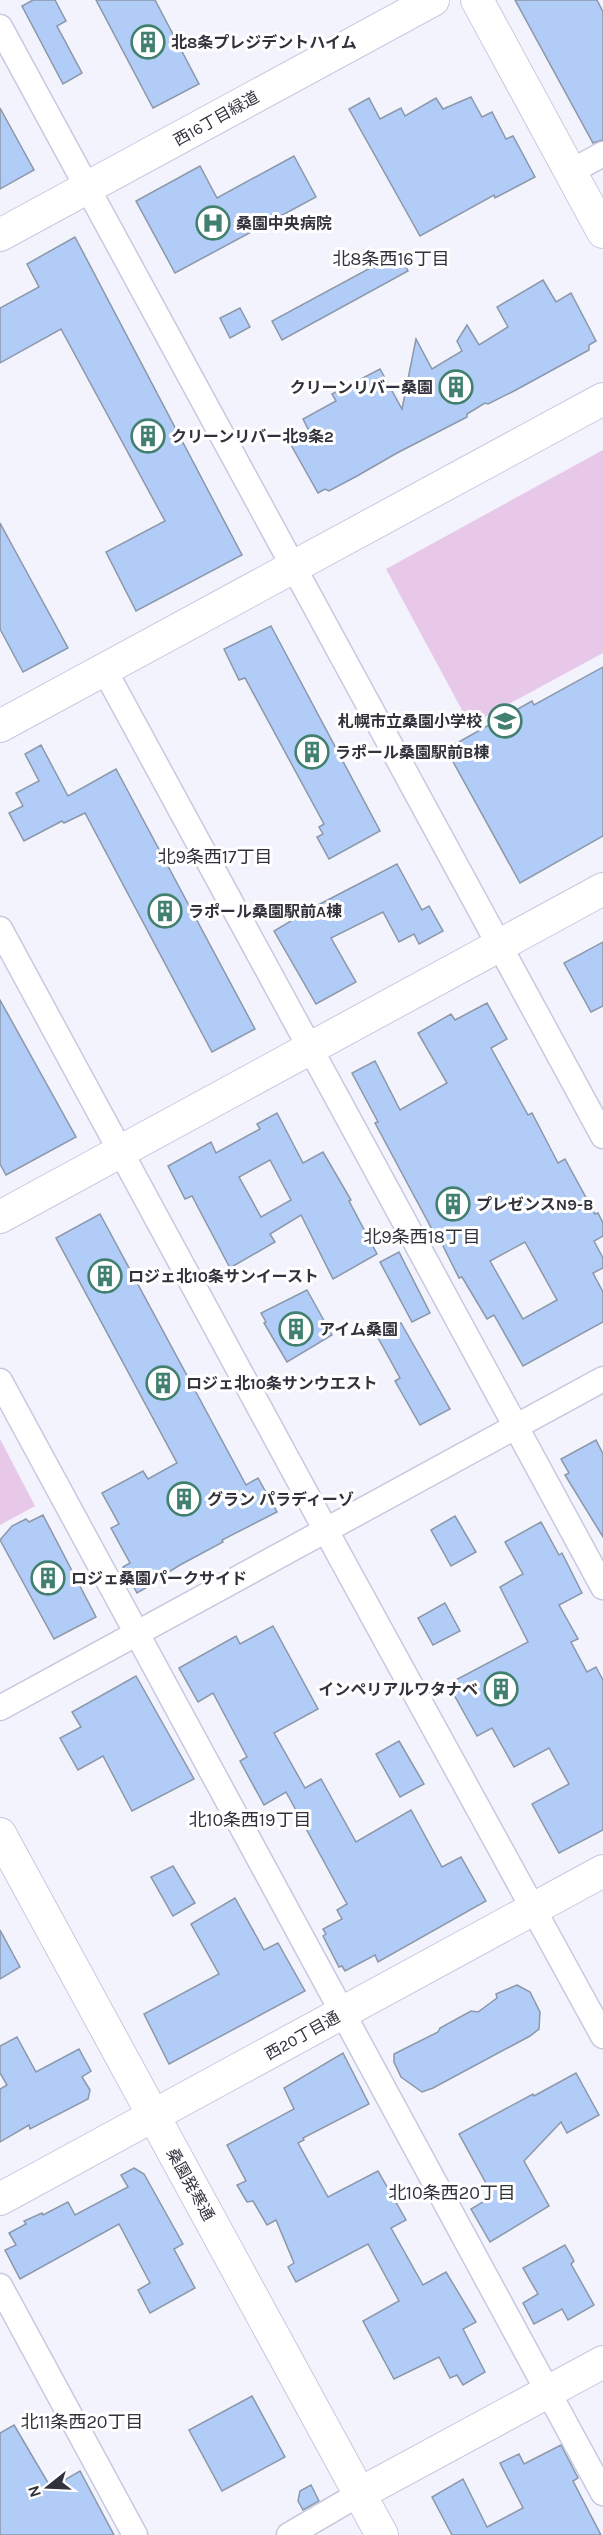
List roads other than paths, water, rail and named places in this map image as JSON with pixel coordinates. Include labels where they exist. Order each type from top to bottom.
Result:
[{"type":"street","name":"西16丁目緑道","points":[[0,235],[433,0]]},
{"type":"street","points":[[477,0],[603,232]]},
{"type":"street","points":[[0,27],[603,1136]]},
{"type":"street","points":[[570,172],[603,154]]},
{"type":"street","points":[[0,726],[603,399]]},
{"type":"street","points":[[104,669],[603,1587]]},
{"type":"street","points":[[0,1217],[603,889]]},
{"type":"street","points":[[0,929],[603,2036]]},
{"type":"street","points":[[0,1708],[603,1379]]},
{"type":"street","points":[[0,1381],[603,2493]]},
{"type":"street","name":"桑園発寒通","points":[[0,1834],[381,2535]]},
{"type":"street","name":"西20丁目通","points":[[0,2199],[603,1871]]},
{"type":"street","points":[[0,2286],[135,2535]]},
{"type":"street","points":[[289,2535],[359,2494],[603,2362]]},
{"type":"place","name":"北8条プレジデントハイム","points":[[148,42]]},
{"type":"place","name":"桑園中央病院","points":[[213,223]]},
{"type":"place","name":"クリーンリバー桑園","points":[[456,387]]},
{"type":"place","name":"クリーンリバー北9条2","points":[[148,436]]},
{"type":"place","name":"札幌市立桑園小学校","points":[[505,721]]},
{"type":"place","name":"ラポール桑園駅前B棟","points":[[312,752]]},
{"type":"place","name":"ラポール桑園駅前A棟","points":[[165,911]]},
{"type":"place","name":"プレゼンスN9-B","points":[[453,1204]]},
{"type":"place","name":"ロジェ北10条サンイースト","points":[[105,1276]]},
{"type":"place","name":"アイム桑園","points":[[296,1329]]},
{"type":"place","name":"ロジェ北10条サンウエスト","points":[[163,1383]]},
{"type":"place","name":"グラン パラディーゾ","points":[[184,1499]]},
{"type":"place","name":"ロジェ桑園パークサイド","points":[[48,1578]]},
{"type":"place","name":"インペリアルワタナベ","points":[[501,1689]]},
{"type":"district","name":"北8条西16丁目","points":[[391,259]]},
{"type":"district","name":"北9条西17丁目","points":[[215,857]]},
{"type":"district","name":"北9条西18丁目","points":[[422,1237]]},
{"type":"district","name":"北10条西19丁目","points":[[250,1820]]},
{"type":"district","name":"北10条西20丁目","points":[[452,2193]]},
{"type":"district","name":"北11条西20丁目","points":[[82,2422]]}]
